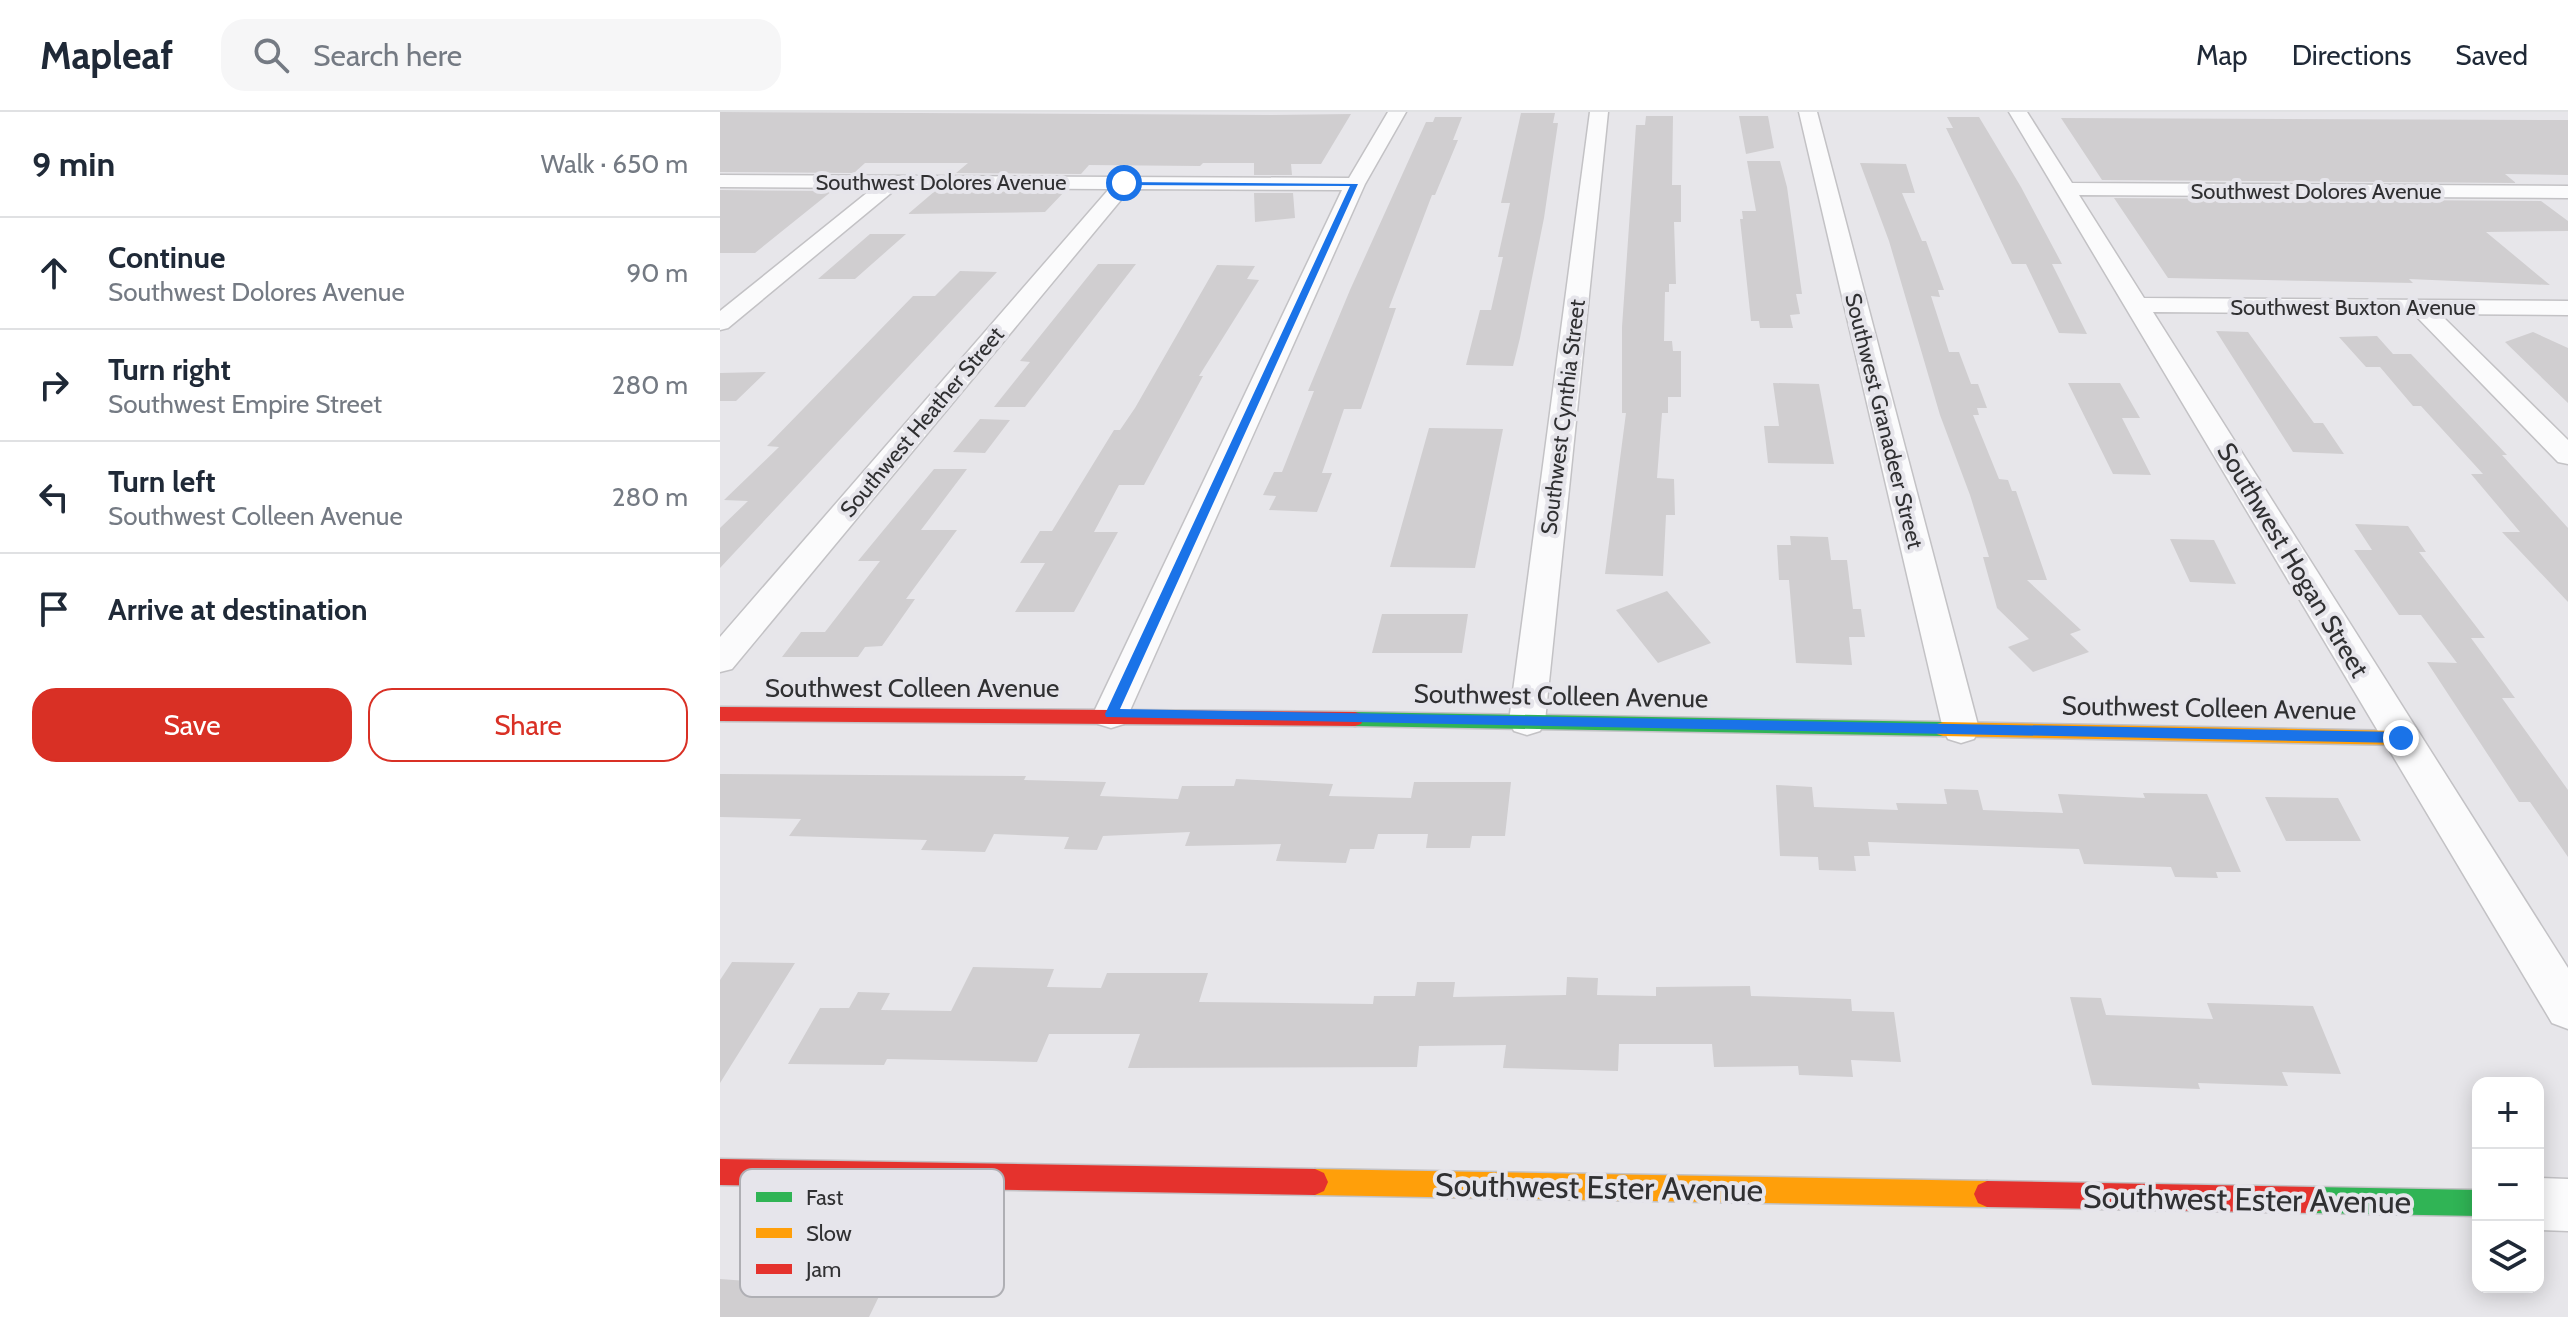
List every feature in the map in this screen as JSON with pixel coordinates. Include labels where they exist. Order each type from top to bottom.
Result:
[{"type":"street","points":[[1111,714],[1355,184],[1397,112]]},
{"type":"street","name":"Southwest Cynthia Street","points":[[1527,721],[1599,112]]},
{"type":"street","name":"Southwest Granadeer Street","points":[[1808,112],[1961,729]]},
{"type":"street","name":"Southwest Hogan Street","points":[[2018,112],[2568,1008]]},
{"type":"street","name":"Southwest Dolores Avenue","points":[[720,181],[1355,184]]},
{"type":"street","points":[[720,323],[893,181]]},
{"type":"street","name":"Southwest Heather Street","points":[[720,660],[1124,183]]},
{"type":"street","name":"Southwest Dolores Avenue","points":[[2065,189],[2568,192]]},
{"type":"street","name":"Southwest Buxton Avenue","points":[[2138,305],[2568,308]]},
{"type":"street","points":[[2420,307],[2568,456]]},
{"type":"street","name":"Southwest Colleen Avenue","points":[[720,714],[1111,714],[2401,738]]},
{"type":"street","name":"Southwest Ester Avenue","points":[[720,1172],[740,1172]]},
{"type":"street","name":"Southwest Ester Avenue","points":[[1004,1177],[2472,1203]]},
{"type":"street","points":[[2544,1204],[2568,1205]]},
{"type":"building","points":[[720,112],[1351,114],[1321,164],[1291,164],[1292,175],[1254,175],[1254,163],[1089,165],[1081,174],[956,173],[968,163],[865,163],[854,173],[720,172]]},
{"type":"building","points":[[1521,113],[1555,113],[1553,123],[1558,123],[1544,218],[1520,338],[1513,366],[1466,365],[1480,310],[1491,310],[1503,257],[1498,257],[1510,203],[1501,203]]},
{"type":"building","points":[[1646,116],[1673,116],[1672,185],[1681,185],[1681,222],[1674,222],[1676,284],[1669,284],[1669,292],[1665,292],[1664,341],[1672,341],[1673,351],[1681,351],[1681,397],[1668,397],[1668,413],[1662,413],[1657,478],[1674,479],[1675,515],[1666,515],[1663,576],[1605,574],[1626,413],[1622,413],[1622,327],[1636,125],[1645,125]]},
{"type":"building","points":[[1739,116],[1768,116],[1774,148],[1746,154]]},
{"type":"building","points":[[1435,117],[1462,117],[1453,140],[1458,140],[1435,195],[1432,195],[1389,308],[1396,308],[1361,409],[1344,409],[1322,473],[1332,473],[1317,512],[1269,510],[1276,496],[1263,495],[1274,472],[1282,472],[1314,391],[1308,391],[1350,290],[1426,122],[1433,122]]},
{"type":"building","points":[[1947,117],[1979,117],[2062,264],[2052,264],[2087,334],[2059,333],[2026,264],[2012,264],[1946,128],[1953,128]]},
{"type":"building","points":[[2061,118],[2568,120],[2568,175],[2505,174],[2516,183],[2102,180]]},
{"type":"building","points":[[1747,161],[1780,161],[1787,187],[1802,294],[1796,294],[1800,314],[1790,315],[1793,328],[1760,328],[1759,321],[1751,321],[1740,219],[1743,219],[1742,211],[1756,211]]},
{"type":"building","points":[[1860,163],[1906,164],[1915,193],[1902,193],[1922,241],[1926,241],[1944,290],[1938,290],[1940,297],[1931,296],[1949,352],[1959,352],[1971,384],[1978,384],[1987,408],[1977,408],[1979,415],[1973,415],[1999,479],[2008,480],[2012,491],[2016,491],[2047,580],[2027,580],[2081,630],[2070,634],[2089,652],[2033,672],[2008,647],[2029,639],[1997,608],[1983,557],[1989,557],[1970,495],[1940,415],[1889,241]]},
{"type":"building","points":[[720,190],[832,191],[755,253],[720,253]]},
{"type":"building","points":[[935,191],[1064,192],[1045,212],[908,214]]},
{"type":"building","points":[[1254,193],[1293,193],[1295,218],[1255,222]]},
{"type":"building","points":[[2114,198],[2541,201],[2568,221],[2568,231],[2486,232],[2550,285],[2409,279],[2413,283],[2168,278]]},
{"type":"building","points":[[870,234],[906,234],[855,279],[818,279]]},
{"type":"building","points":[[1098,264],[1136,264],[1025,407],[994,407],[1030,362],[1020,361]]},
{"type":"building","points":[[1217,265],[1255,266],[1247,279],[1259,280],[1199,376],[1203,376],[1144,485],[1119,485],[1094,532],[1118,532],[1074,612],[1015,612],[1045,563],[1020,563],[1040,531],[1052,531],[1114,430],[1120,430],[1135,408]]},
{"type":"building","points":[[960,271],[997,272],[720,568],[720,528],[748,501],[724,500],[779,447],[767,446],[913,296],[935,296]]},
{"type":"building","points":[[2216,331],[2248,332],[2314,423],[2323,423],[2344,454],[2293,452]]},
{"type":"building","points":[[2533,332],[2568,348],[2568,403],[2505,342]]},
{"type":"building","points":[[2377,336],[2393,354],[2411,354],[2507,455],[2502,455],[2568,528],[2568,602],[2502,532],[2520,532],[2471,474],[2483,474],[2421,406],[2413,406],[2380,367],[2366,367],[2339,337]]},
{"type":"building","points":[[766,372],[736,401],[720,401],[720,373]]},
{"type":"building","points":[[1773,383],[1819,384],[1834,464],[1768,463],[1764,426],[1779,426]]},
{"type":"building","points":[[2068,383],[2120,383],[2140,418],[2122,418],[2151,475],[2113,474]]},
{"type":"building","points":[[980,419],[1010,420],[985,453],[953,452]]},
{"type":"building","points":[[1429,428],[1503,429],[1475,568],[1390,567]]},
{"type":"building","points":[[934,469],[967,469],[921,530],[957,530],[906,599],[915,599],[882,646],[865,647],[858,657],[782,657],[801,632],[825,632],[880,561],[858,561]]},
{"type":"building","points":[[2355,524],[2408,526],[2426,552],[2419,552],[2485,638],[2471,638],[2515,698],[2502,698],[2568,790],[2568,857],[2530,802],[2519,802],[2427,662],[2457,663],[2421,615],[2399,615],[2354,550],[2372,550]]},
{"type":"building","points":[[1790,536],[1828,537],[1831,560],[1847,560],[1853,609],[1861,609],[1865,637],[1849,637],[1852,665],[1796,663],[1789,580],[1779,580],[1777,545],[1791,545]]},
{"type":"building","points":[[2170,539],[2214,540],[2236,584],[2190,582]]},
{"type":"building","points":[[1667,591],[1711,643],[1658,663],[1616,610]]},
{"type":"building","points":[[1382,614],[1468,614],[1462,653],[1372,653]]},
{"type":"building","points":[[720,774],[1026,776],[1024,780],[1106,782],[1100,796],[1178,799],[1182,786],[1234,786],[1236,779],[1333,784],[1329,796],[1411,798],[1414,782],[1511,782],[1505,836],[1472,836],[1470,848],[1426,848],[1428,834],[1378,834],[1374,849],[1350,849],[1346,863],[1276,861],[1281,844],[1185,846],[1190,832],[1103,836],[1097,850],[1064,849],[1069,837],[994,834],[985,852],[921,850],[927,840],[789,836],[801,819],[720,817]]},
{"type":"building","points":[[1776,785],[1812,787],[1814,807],[1898,810],[1896,803],[1947,804],[1944,789],[1978,790],[1983,810],[2063,813],[2058,794],[2145,798],[2143,793],[2207,794],[2241,872],[2216,872],[2218,878],[2175,877],[2171,867],[2084,864],[2079,849],[1868,842],[1870,856],[1854,856],[1856,871],[1819,870],[1818,857],[1780,856]]},
{"type":"building","points":[[2265,797],[2338,798],[2361,841],[2286,841]]},
{"type":"building","points":[[732,962],[795,963],[720,1083],[720,980]]},
{"type":"building","points":[[973,967],[1054,969],[1047,987],[1101,988],[1107,973],[1208,973],[1199,1002],[1373,1004],[1374,996],[1415,996],[1417,982],[1455,982],[1453,997],[1566,995],[1567,977],[1598,978],[1597,995],[1656,996],[1656,987],[1750,986],[1751,996],[1851,999],[1852,1011],[1894,1012],[1901,1062],[1851,1060],[1853,1077],[1799,1075],[1798,1066],[1714,1067],[1712,1044],[1619,1044],[1618,1071],[1503,1068],[1506,1045],[1419,1046],[1417,1067],[1128,1068],[1140,1034],[1049,1034],[1037,1062],[887,1059],[884,1065],[788,1064],[820,1008],[849,1008],[858,992],[890,993],[881,1010],[951,1011]]},
{"type":"building","points":[[2070,997],[2101,998],[2106,1015],[2213,1019],[2207,1003],[2313,1006],[2341,1074],[2282,1072],[2288,1086],[2198,1083],[2200,1089],[2092,1085]]},
{"type":"building","points":[[720,1279],[740,1280],[740,1297],[879,1297],[869,1317],[720,1317]]},
{"type":"traffic: fast","points":[[1355,719],[1943,729]]},
{"type":"traffic: fast","points":[[2314,1200],[2472,1203]]},
{"type":"traffic: slow","points":[[1943,729],[2401,738]]},
{"type":"traffic: slow","points":[[1315,1182],[1987,1194]]},
{"type":"traffic: jam","points":[[720,714],[1355,719]]},
{"type":"traffic: jam","points":[[720,1172],[740,1172]]},
{"type":"traffic: jam","points":[[1004,1177],[1315,1182]]},
{"type":"traffic: jam","points":[[1987,1194],[2314,1200]]},
{"type":"route","points":[[1124,183],[1355,184],[1111,714],[2401,738]]}]
